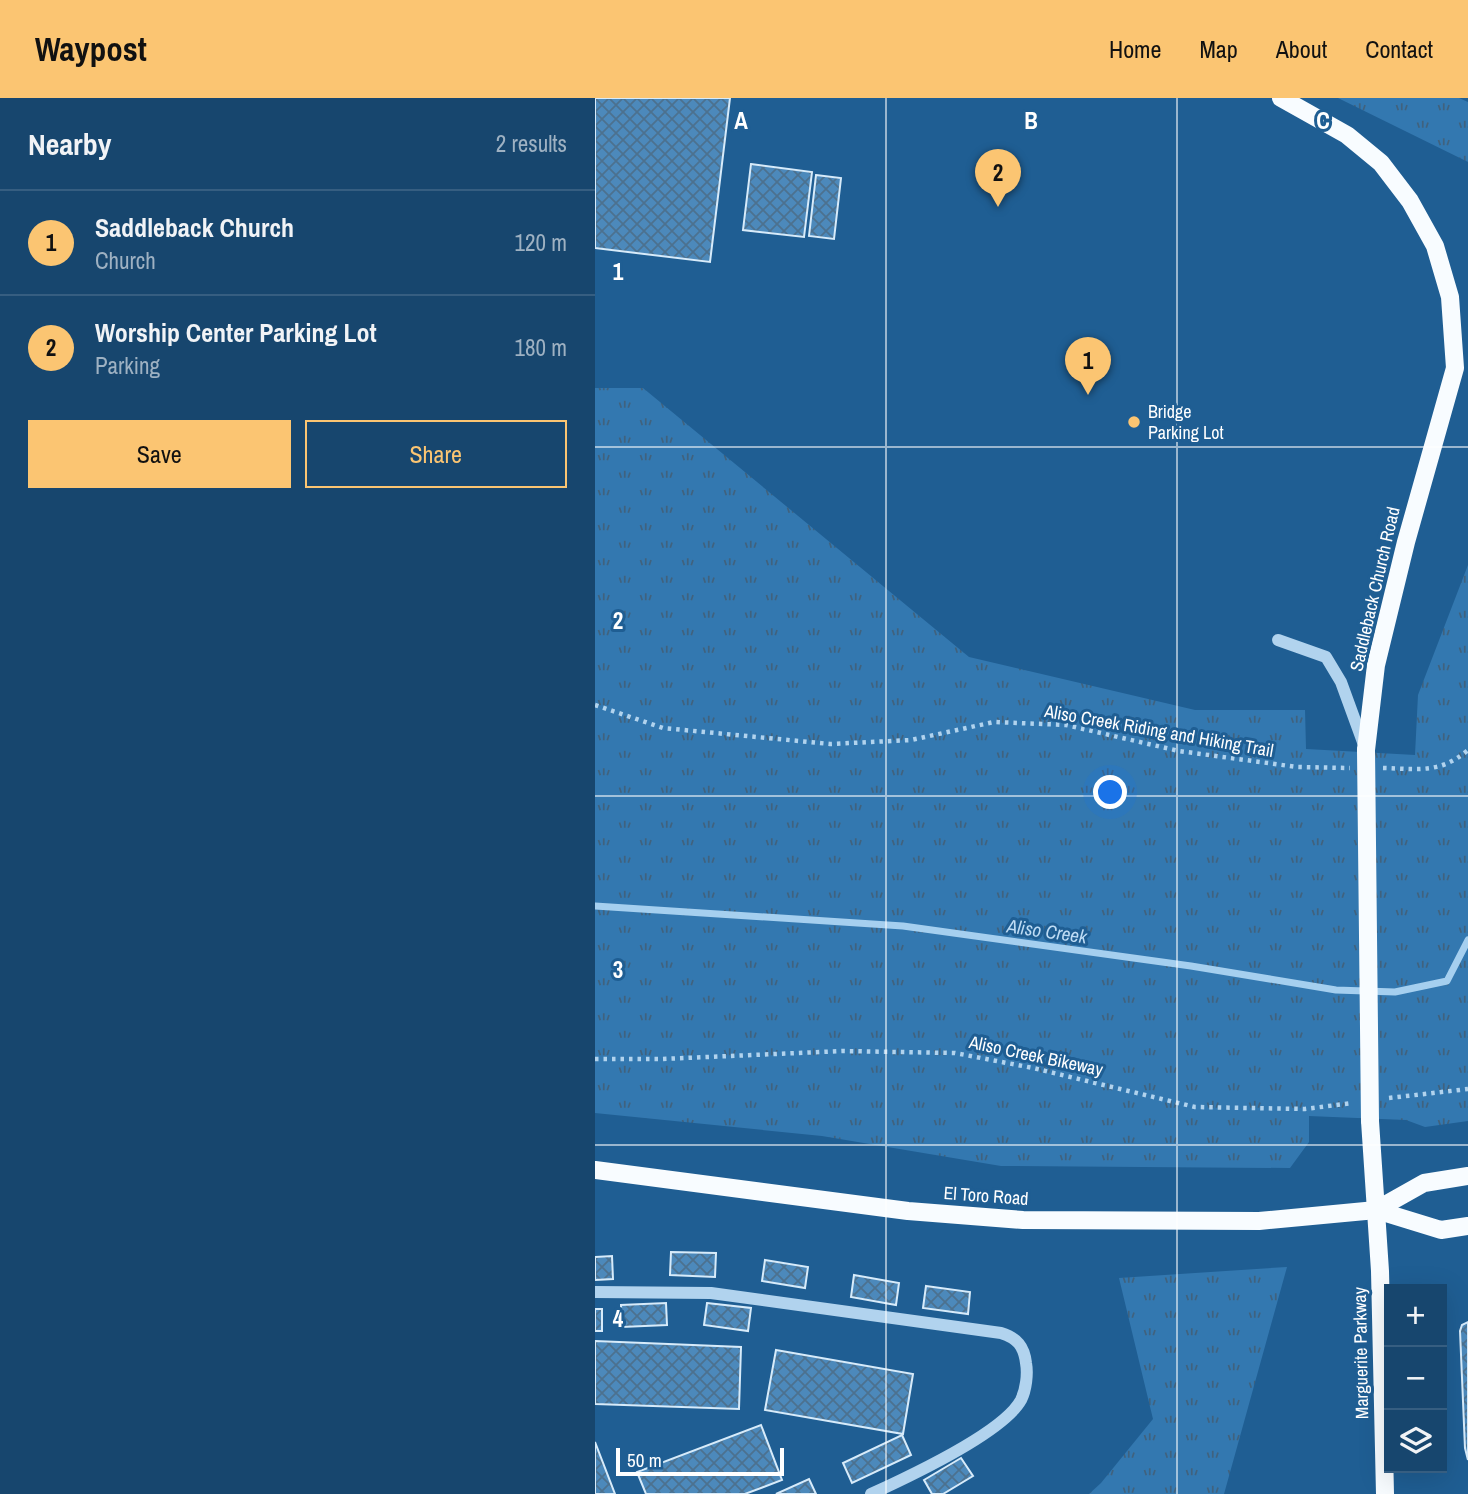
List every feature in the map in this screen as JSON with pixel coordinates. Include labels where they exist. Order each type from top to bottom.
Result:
[{"type":"main road","name":"Saddleback Church Road","points":[[1281,98],[1347,135],[1381,163],[1410,201],[1435,246],[1450,297],[1455,368],[1406,542],[1376,665],[1364,759],[1370,1121],[1376,1210]]},
{"type":"main road","name":"El Toro Road","points":[[595,1170],[908,1211],[1023,1220],[1259,1221],[1376,1210],[1441,1230],[1468,1226]]},
{"type":"main road","name":"El Toro Road","points":[[1376,1210],[1425,1183],[1468,1176]]},
{"type":"main road","name":"Marguerite Parkway","points":[[1376,1210],[1385,1494]]},
{"type":"street","points":[[1278,640],[1326,657],[1341,682],[1364,759]]},
{"type":"street","points":[[595,1292],[711,1293],[758,1297],[1001,1333],[1020,1343],[1027,1369],[1022,1399],[1013,1411],[978,1437],[924,1470],[871,1494]]},
{"type":"path","name":"Aliso Creek Riding and Hiking Trail","points":[[595,705],[663,728],[829,744],[911,740],[994,722],[1006,722],[1066,725],[1179,751],[1297,768],[1364,759]]},
{"type":"path","points":[[1375,768],[1426,769],[1453,763],[1468,750]]},
{"type":"path","name":"Aliso Creek Bikeway","points":[[595,1059],[663,1059],[842,1051],[955,1053],[1033,1068],[1195,1107],[1305,1109],[1359,1102]]},
{"type":"path","points":[[1385,1098],[1468,1089]]},
{"type":"green space","points":[[1338,98],[1459,98],[1468,102],[1468,162]]},
{"type":"green space","points":[[595,388],[643,388],[969,657],[1195,710],[1305,710],[1306,749],[1415,755],[1418,695],[1468,565],[1468,1121],[1425,1127],[1406,1120],[1309,1116],[1309,1142],[1290,1168],[1001,1166],[822,1136],[595,1113]]},
{"type":"green space","points":[[1287,1267],[1224,1494],[1089,1494],[1153,1419],[1119,1278]]},
{"type":"building","points":[[595,98],[730,98],[710,262],[595,248]]},
{"type":"building","points":[[751,164],[812,172],[804,237],[743,230]]},
{"type":"building","points":[[816,175],[841,178],[834,239],[809,236]]},
{"type":"building","points":[[671,1252],[716,1253],[715,1277],[670,1275]]},
{"type":"building","points":[[612,1256],[613,1279],[595,1280],[595,1257]]},
{"type":"building","points":[[765,1260],[808,1267],[805,1288],[762,1281]]},
{"type":"building","points":[[854,1275],[899,1283],[896,1305],[851,1297]]},
{"type":"building","points":[[926,1286],[970,1292],[968,1314],[923,1308]]},
{"type":"building","points":[[666,1303],[667,1325],[622,1327],[621,1305]]},
{"type":"building","points":[[707,1303],[751,1308],[748,1331],[704,1325]]},
{"type":"building","points":[[595,1309],[602,1309],[602,1331],[595,1331]]},
{"type":"building","points":[[1468,1322],[1468,1460],[1465,1448],[1460,1331],[1462,1325]]},
{"type":"building","points":[[595,1341],[741,1347],[739,1409],[595,1404]]},
{"type":"building","points":[[776,1350],[913,1374],[903,1434],[765,1410]]},
{"type":"building","points":[[761,1425],[782,1480],[745,1494],[646,1494],[637,1472]]},
{"type":"building","points":[[902,1435],[911,1455],[852,1483],[843,1463]]},
{"type":"building","points":[[595,1442],[615,1494],[595,1494]]},
{"type":"building","points":[[961,1458],[973,1476],[943,1494],[932,1494],[924,1480]]},
{"type":"building","points":[[809,1479],[816,1494],[776,1494]]},
{"type":"waterway","name":"Aliso Creek","points":[[595,906],[903,926],[1191,966],[1336,990],[1395,992],[1447,981],[1468,940]]},
{"type":"place","name":"Worship Center Parking Lot","points":[[998,207]]},
{"type":"place","name":"Saddleback Church","points":[[1088,395]]},
{"type":"place","name":"Bridge Parking Lot","points":[[1134,422]]}]
